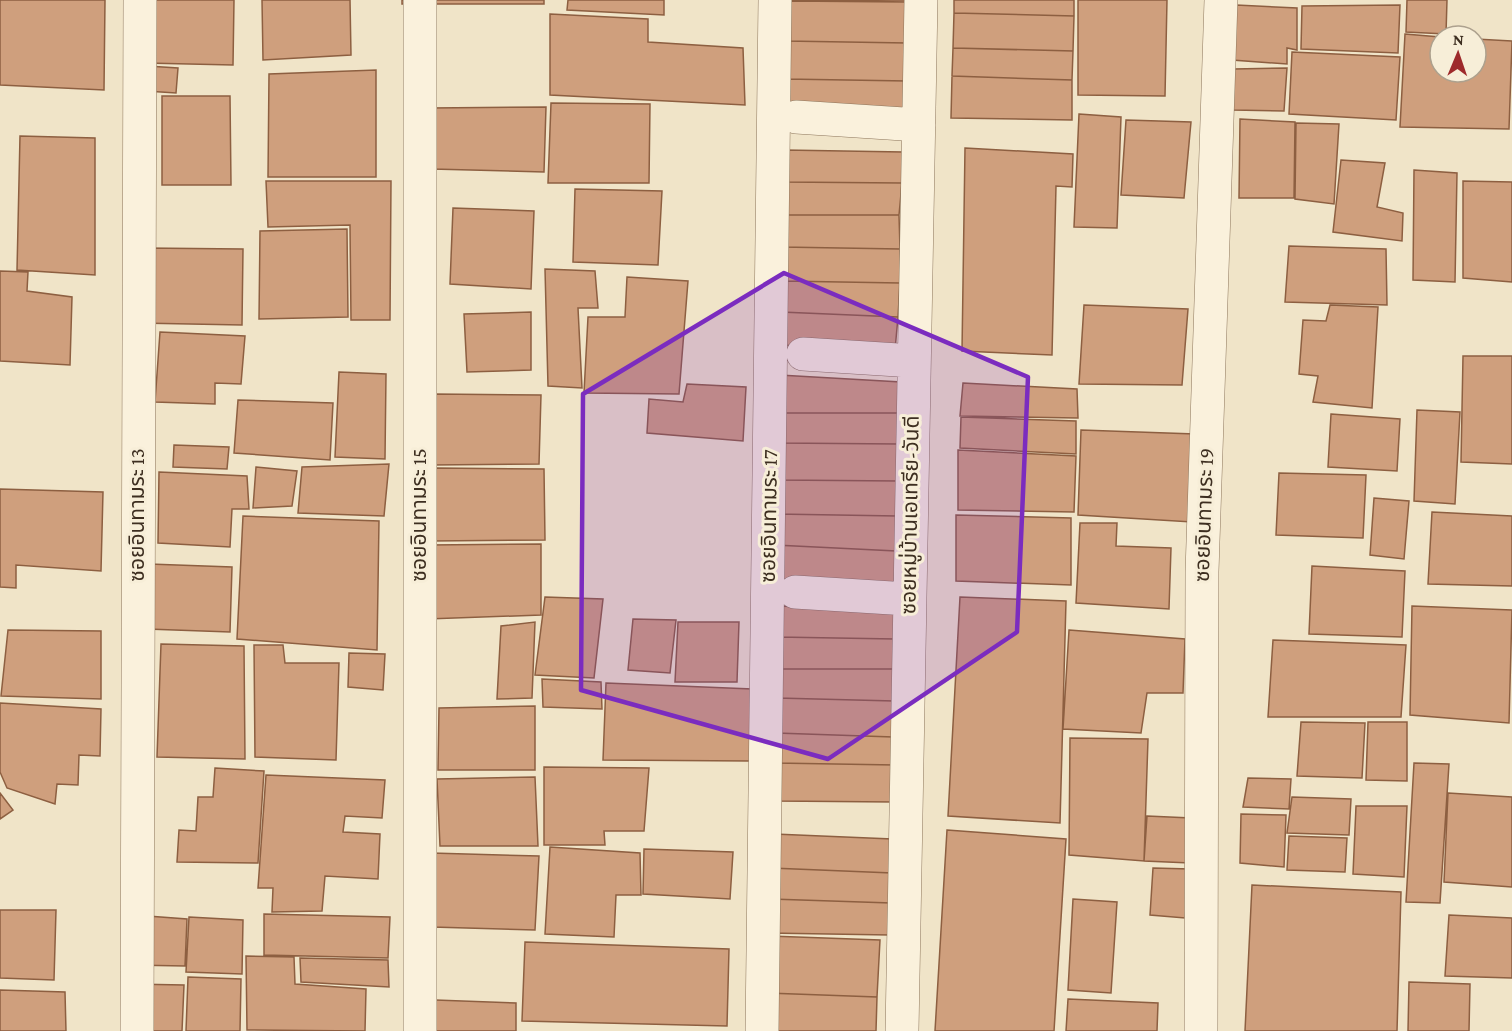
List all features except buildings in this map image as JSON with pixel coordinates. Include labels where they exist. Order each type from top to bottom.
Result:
[{"type":"street","name":"ซอยอินทามระ 13","points":[[137,1031],[140,0]]},
{"type":"street","name":"ซอยอินทามระ 15","points":[[420,0],[418,258],[420,1031]]},
{"type":"street","name":"ซอยอินทามระ 17","points":[[762,1031],[776,0]]},
{"type":"street","name":"ซอยหมู่บ้านเอเทรีย-วันดี","points":[[902,1031],[921,0]]},
{"type":"street","name":"ซอยอินทามระ 19","points":[[1201,1031],[1202,572],[1221,0]]},
{"type":"street","points":[[796,117],[919,125]]},
{"type":"street","points":[[803,354],[914,361]]},
{"type":"street","points":[[795,592],[909,599]]},
{"type":"highlighted area","points":[[784,273],[1028,377],[1017,632],[828,759],[581,690],[583,394]]}]
